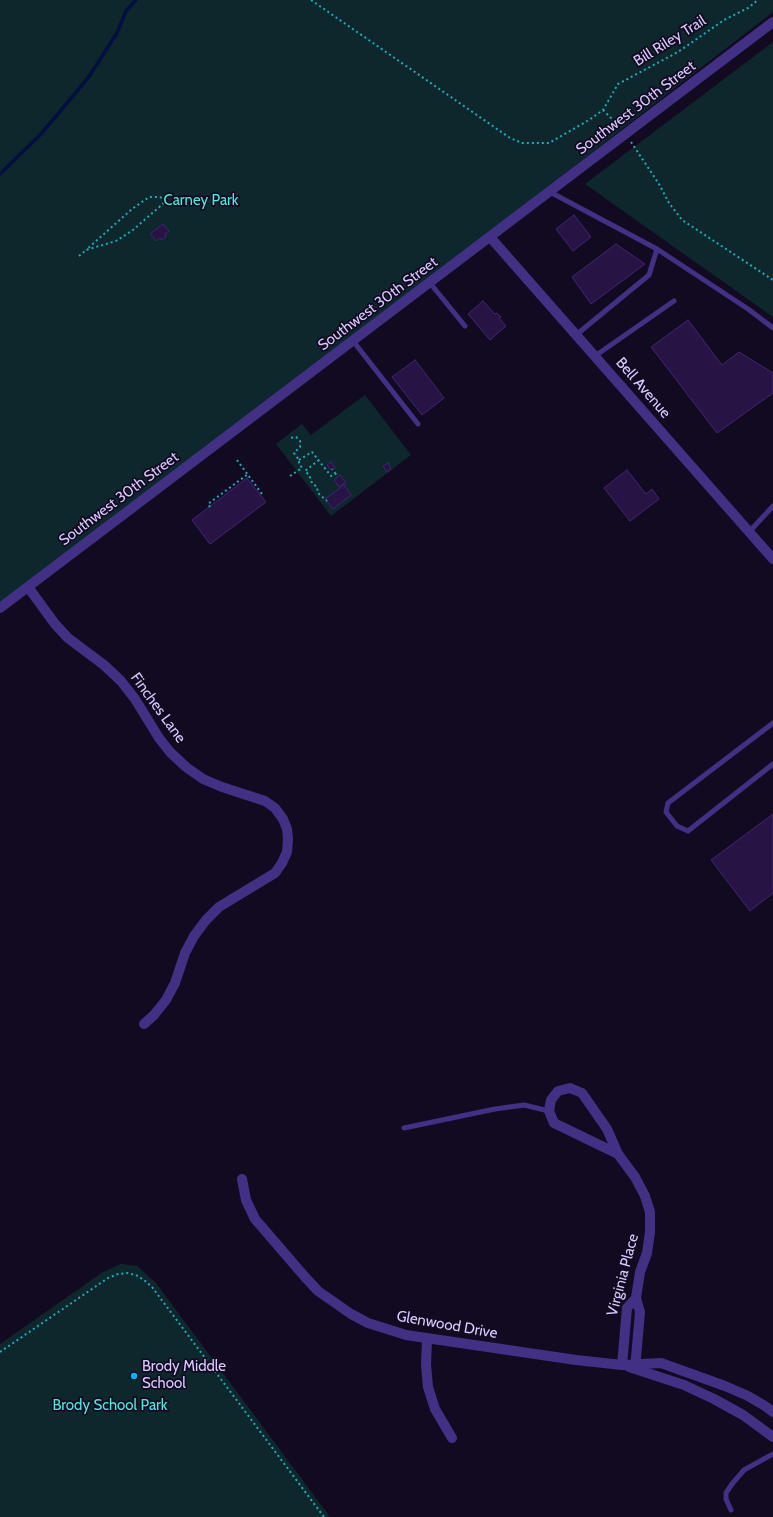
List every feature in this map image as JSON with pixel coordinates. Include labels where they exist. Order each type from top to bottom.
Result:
[{"type":"street","name":"Southwest 30th Street","points":[[0,608],[773,22]]},
{"type":"street","name":"Bell Avenue","points":[[490,237],[773,559]]},
{"type":"street","name":"Finches Lane","points":[[28,587],[55,624],[68,638],[104,664],[121,681],[135,699],[159,738],[170,752],[186,767],[203,779],[265,801],[275,808],[283,818],[287,829],[287,852],[274,873],[225,904],[206,920],[191,942],[185,954],[175,983],[166,1000],[154,1015],[144,1024]]},
{"type":"street","name":"Virginia Place","points":[[618,1154],[554,1122],[549,1111],[551,1100],[558,1091],[570,1088],[582,1093],[607,1129],[618,1154],[635,1177],[645,1196],[650,1212],[650,1232],[647,1253],[640,1272],[636,1298],[627,1308],[622,1365]]},
{"type":"street","name":"Glenwood Drive","points":[[242,1179],[246,1200],[256,1219],[304,1277],[318,1291],[350,1314],[368,1323],[406,1335],[427,1339],[635,1367],[714,1398],[743,1415],[773,1437]]},
{"type":"street","points":[[635,1367],[640,1312],[636,1298]]},
{"type":"street","points":[[427,1339],[426,1365],[428,1388],[435,1409],[452,1438]]},
{"type":"street","name":"Glenwood Drive","points":[[635,1367],[661,1363],[748,1396],[773,1412]]},
{"type":"lane","points":[[550,192],[657,249],[748,309],[773,328]]},
{"type":"lane","points":[[576,335],[649,275],[657,249]]},
{"type":"lane","points":[[430,283],[465,326]]},
{"type":"lane","points":[[595,356],[674,301]]},
{"type":"lane","points":[[352,341],[418,424]]},
{"type":"lane","points":[[749,532],[773,506]]},
{"type":"lane","points":[[773,723],[668,803],[666,812],[677,826],[688,831],[773,764]]},
{"type":"lane","points":[[404,1128],[495,1109],[524,1105],[549,1111]]},
{"type":"lane","points":[[731,1510],[726,1499],[726,1493],[732,1484],[744,1470],[773,1454]]},
{"type":"path","points":[[311,0],[510,138],[522,143],[548,143],[603,110],[626,134],[659,184],[669,203],[682,220],[773,280]]},
{"type":"path","name":"Bill Riley Trail","points":[[603,110],[618,84],[678,52],[724,20],[748,8],[758,0]]},
{"type":"path","points":[[79,256],[132,209],[149,197],[160,197],[166,201],[127,234],[116,240],[86,250]]},
{"type":"path","points":[[290,438],[296,437],[300,441],[300,447],[294,453],[302,468],[309,475],[312,483],[317,487],[318,493],[327,502]]},
{"type":"path","points":[[299,460],[312,452],[331,476],[335,473]]},
{"type":"path","points":[[236,460],[262,494]]},
{"type":"path","points":[[305,471],[319,460]]},
{"type":"path","points":[[290,476],[302,468]]},
{"type":"path","points":[[332,470],[338,477]]},
{"type":"path","points":[[210,507],[208,504],[248,474]]},
{"type":"path","points":[[0,1352],[108,1278],[118,1274],[127,1273],[136,1275],[152,1287],[324,1517]]},
{"type":"green space","name":"Carney Park","points":[[0,0],[773,0],[773,12],[151,494],[0,607]]},
{"type":"green space","points":[[773,42],[773,317],[585,184]]},
{"type":"green space","points":[[365,395],[411,455],[331,516],[276,444],[302,424],[311,435]]},
{"type":"green space","name":"Brody School Park","points":[[121,1264],[137,1266],[156,1283],[330,1517],[0,1517],[0,1344],[103,1272]]},
{"type":"building","points":[[574,215],[591,237],[573,251],[556,229]]},
{"type":"building","points":[[163,224],[169,231],[165,234],[166,237],[162,240],[160,238],[156,241],[150,234]]},
{"type":"building","points":[[616,244],[645,264],[591,304],[572,277]]},
{"type":"building","points":[[483,301],[495,314],[497,313],[501,317],[499,318],[506,326],[490,340],[468,314]]},
{"type":"building","points":[[688,320],[722,365],[739,352],[773,373],[773,393],[717,433],[651,347]]},
{"type":"building","points":[[415,360],[444,398],[422,415],[392,377]]},
{"type":"building","points":[[331,462],[335,468],[331,470],[327,465]]},
{"type":"building","points":[[388,463],[391,469],[387,472],[383,466]]},
{"type":"building","points":[[627,470],[646,494],[652,489],[659,499],[630,521],[604,488]]},
{"type":"building","points":[[340,475],[346,482],[339,487],[334,480]]},
{"type":"building","points":[[247,478],[266,502],[210,544],[192,520]]},
{"type":"building","points":[[344,485],[351,495],[333,509],[325,499]]},
{"type":"building","points":[[773,814],[773,893],[750,911],[711,860]]},
{"type":"waterway","points":[[0,174],[41,134],[88,78],[117,33],[126,11],[136,0]]},
{"type":"place","name":"Brody Middle School","points":[[134,1376]]}]
